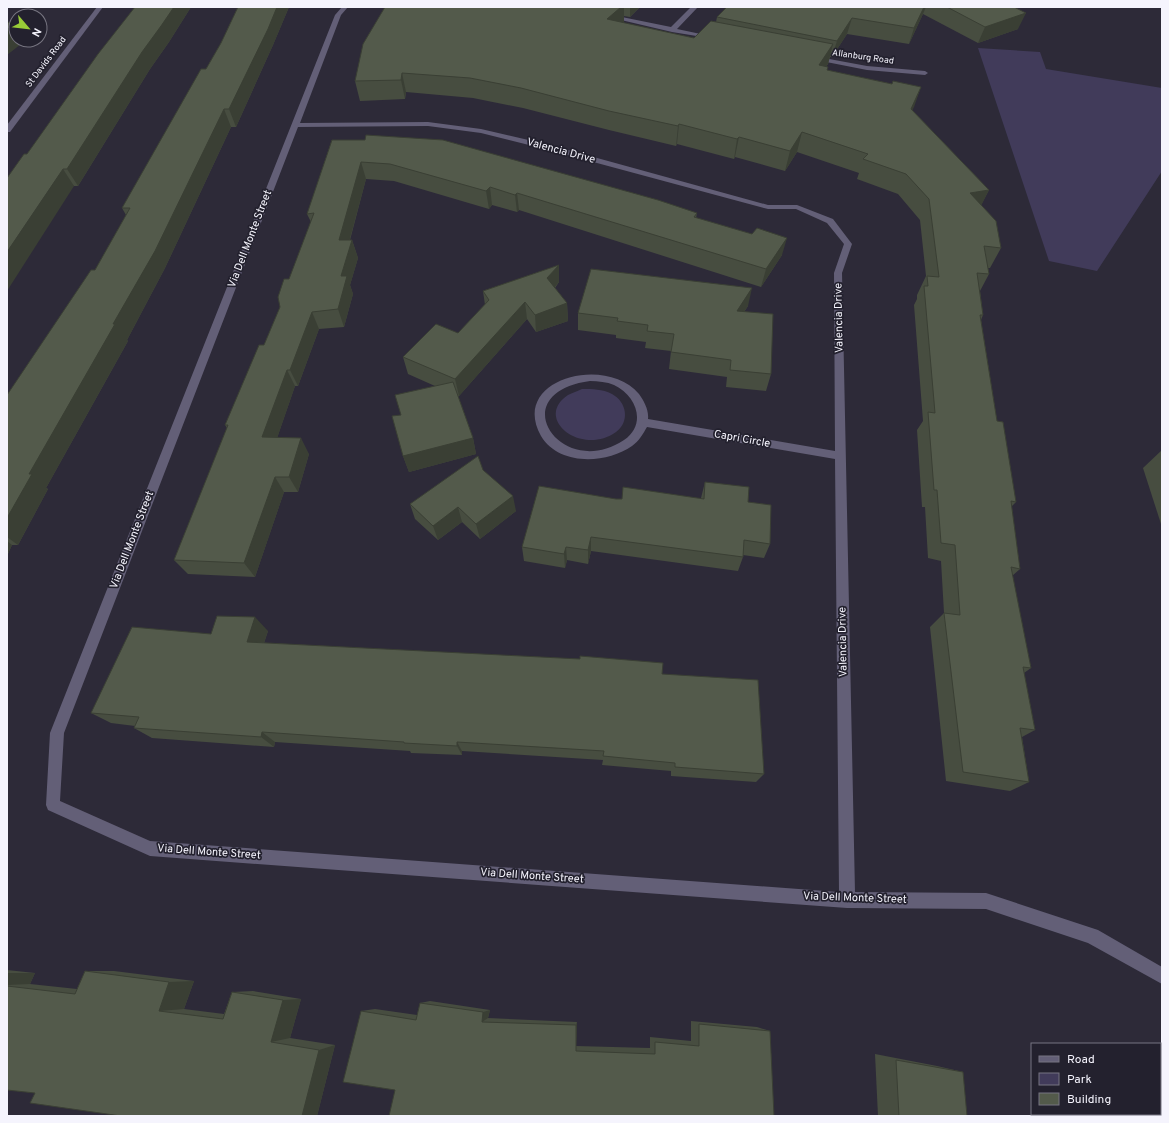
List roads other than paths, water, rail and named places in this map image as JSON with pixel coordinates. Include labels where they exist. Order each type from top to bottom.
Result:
[{"type":"street","name":"St Davids Road","points":[[7,128],[100,7]]},
{"type":"street","name":"Via Dell Monte Street","points":[[345,7],[338,15],[294,125],[57,733],[53,805],[150,848],[847,900],[986,901],[1092,936],[1162,976]]},
{"type":"street","points":[[672,30],[695,7]]},
{"type":"street","points":[[602,15],[719,39]]},
{"type":"street","name":"Allanburg Road","points":[[805,56],[867,68],[925,73]]},
{"type":"street","name":"Valencia Drive","points":[[294,125],[428,124],[481,131],[547,147],[768,207],[797,207],[830,221],[848,244],[838,273],[847,900]]},
{"type":"street","points":[[590,377],[608,379],[623,385],[635,395],[642,408],[642,422],[637,435],[626,446],[610,453],[591,456],[573,453],[557,446],[545,435],[539,422],[539,409],[546,396],[557,386],[573,379],[590,377]]},
{"type":"street","name":"Capri Circle","points":[[642,422],[841,456]]}]
